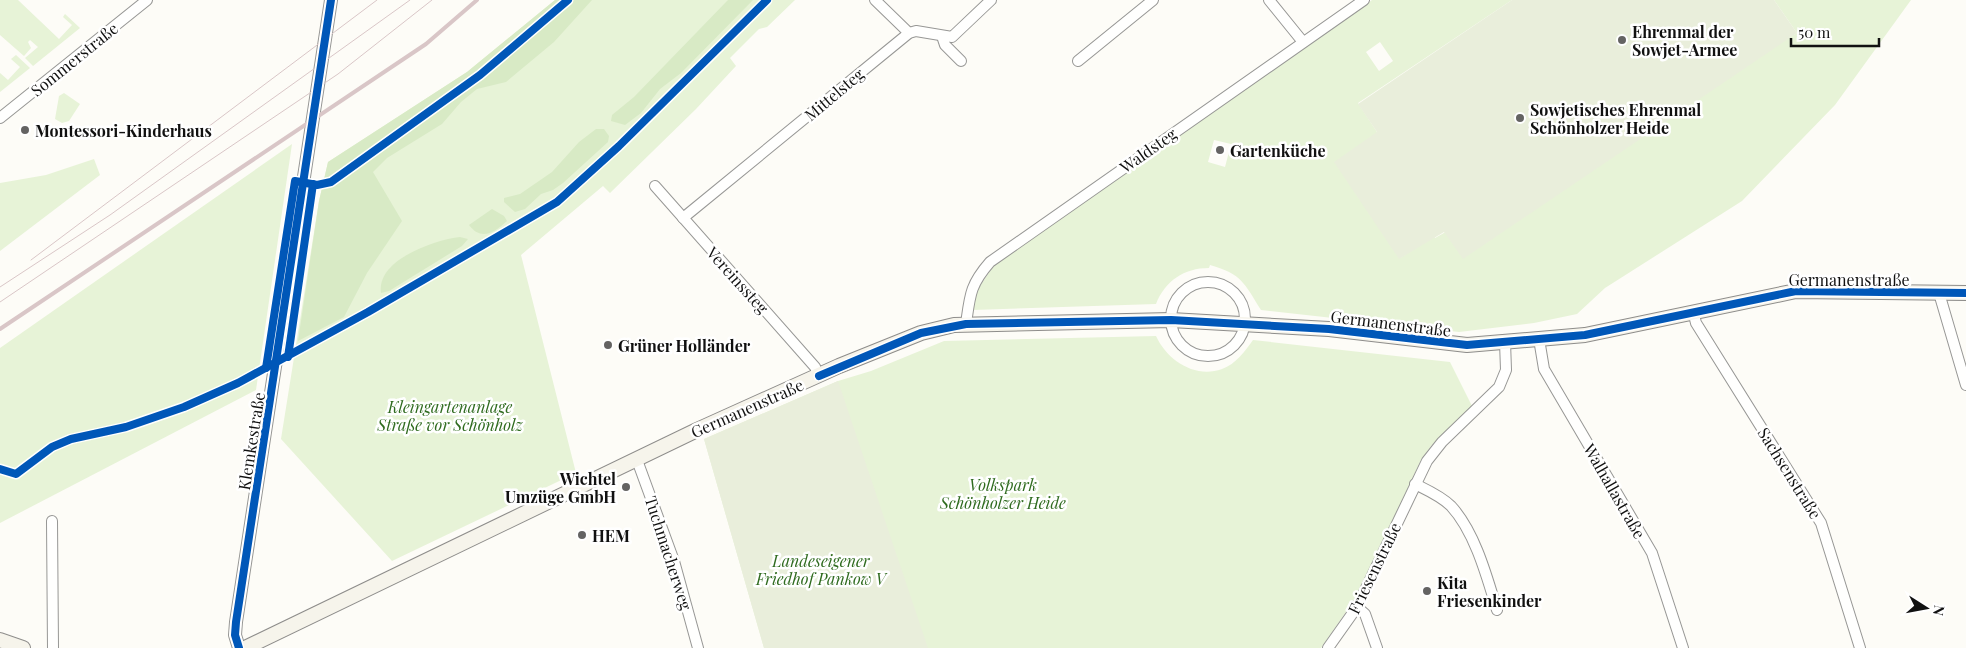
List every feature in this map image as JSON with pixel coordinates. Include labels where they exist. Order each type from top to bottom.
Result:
[{"type":"main road","name":"Germanenstraße","points":[[245,648],[637,460],[819,376],[921,333],[966,324],[1171,320],[1244,323],[1332,330],[1467,345],[1538,340],[1586,334],[1796,290],[1966,293]]},
{"type":"main road","points":[[0,640],[23,648]]},
{"type":"street","name":"Sommerstraße","points":[[0,118],[147,0]]},
{"type":"street","name":"Klemkestraße","points":[[239,648],[234,635],[331,0]]},
{"type":"street","points":[[874,0],[909,33],[916,31],[952,37],[991,0]]},
{"type":"street","points":[[1078,61],[1153,0]]},
{"type":"street","points":[[1269,0],[1303,42]]},
{"type":"street","name":"Waldsteg","points":[[966,324],[969,294],[980,274],[990,262],[1364,0]]},
{"type":"street","name":"Mittelsteg","points":[[683,218],[909,33]]},
{"type":"street","points":[[942,36],[944,45],[961,61]]},
{"type":"street","name":"Vereinssteg","points":[[654,186],[816,367],[819,376]]},
{"type":"street","points":[[1209,283],[1224,286],[1237,298],[1242,305],[1244,323],[1242,332],[1232,348],[1222,353],[1201,356],[1191,352],[1179,343],[1172,330],[1171,320],[1172,309],[1184,291],[1193,285],[1209,283]]},
{"type":"street","points":[[1939,292],[1966,385]]},
{"type":"street","name":"Sachsenstraße","points":[[1693,311],[1696,323],[1821,523],[1860,648]]},
{"type":"street","name":"Walhallastraße","points":[[1538,340],[1544,369],[1652,554],[1683,648]]},
{"type":"street","name":"Friesenstraße","points":[[1328,648],[1357,606],[1414,484],[1427,461],[1442,442],[1499,387],[1506,370],[1504,342]]},
{"type":"street","name":"Tuchmacherweg","points":[[637,460],[674,561],[698,648]]},
{"type":"street","points":[[1414,484],[1438,495],[1460,517],[1483,564],[1497,610]]},
{"type":"street","points":[[52,521],[53,648]]},
{"type":"street","points":[[1357,606],[1365,614],[1377,648]]},
{"type":"green space","points":[[0,0],[18,0],[59,39],[72,25],[63,17],[65,14],[80,28],[33,66],[25,58],[38,47],[30,40],[28,42],[31,48],[24,56],[0,35]]},
{"type":"green space","name":"Kleingartenanlage Straße vor Schönholz","points":[[555,0],[795,0],[767,27],[759,29],[730,58],[736,66],[696,109],[610,193],[603,186],[521,255],[576,473],[392,561],[281,439],[319,201],[328,162],[467,72]]},
{"type":"green space","points":[[555,0],[592,0],[554,42],[506,82],[477,89],[461,102],[442,124],[387,158],[373,172],[402,221],[367,273],[344,317],[298,341],[319,201],[328,162],[467,72]]},
{"type":"green space","points":[[728,0],[753,0],[681,73],[660,89],[641,113],[625,125],[611,121],[612,115],[634,97]]},
{"type":"green space","points":[[1372,0],[1512,0],[1358,103],[1377,132],[1361,200],[1400,258],[1434,236],[1435,238],[1797,33],[1774,0],[1911,0],[1835,105],[1742,201],[1605,288],[1577,314],[1534,323],[1459,332],[1261,310],[1246,286],[1236,276],[1221,268],[1210,265],[1209,268],[1191,270],[1176,277],[1165,289],[1156,304],[973,310],[976,292],[996,262]],"holes":[[[1380,42],[1393,61],[1379,71],[1366,52]],[[1214,140],[1231,144],[1225,167],[1208,162]]]},
{"type":"green space","name":"Sowjetisches Ehrenmal Schönholzer Heide","points":[[1512,0],[1774,0],[1797,33],[1463,259],[1444,232],[1399,259],[1334,162],[1377,132],[1358,104]]},
{"type":"green space","points":[[16,55],[30,68],[0,92],[0,73],[8,80],[20,67],[11,59]]},
{"type":"green space","points":[[64,93],[80,104],[69,121],[62,123],[55,119],[59,96]]},
{"type":"green space","points":[[596,129],[604,129],[609,136],[608,142],[563,183],[553,190],[541,194],[525,209],[515,212],[504,202],[504,198],[520,194],[552,172],[579,142]]},
{"type":"green space","points":[[292,144],[256,390],[0,523],[0,348]]},
{"type":"green space","points":[[94,159],[100,175],[0,251],[0,183],[46,175]]},
{"type":"green space","points":[[492,209],[504,216],[507,221],[497,229],[488,234],[483,234],[478,233],[469,225]]},
{"type":"green space","points":[[460,237],[468,239],[462,246],[389,291],[381,293],[382,281],[397,262],[422,247]]},
{"type":"green space","name":"Volkspark Schönholzer Heide","points":[[1156,336],[1167,353],[1175,360],[1192,369],[1202,371],[1222,369],[1232,364],[1253,340],[1450,362],[1472,406],[1431,446],[1421,460],[1357,596],[1321,648],[764,648],[704,439],[838,381],[871,371],[944,341]]},
{"type":"green space","name":"Landeseigener Friedhof Pankow V","points":[[838,381],[928,648],[764,648],[704,439]]},
{"type":"tram line","points":[[31,260],[377,0]]},
{"type":"tram line","points":[[0,287],[110,215],[410,0]]},
{"type":"tram line","points":[[0,302],[338,74],[432,0]]},
{"type":"railway","points":[[0,329],[426,44],[477,0]]},
{"type":"cycle path","points":[[239,648],[235,635],[236,622],[331,0]]},
{"type":"cycle path","points":[[266,368],[295,181],[317,185],[331,182],[480,75],[568,0]]},
{"type":"cycle path","points":[[0,469],[16,474],[52,447],[71,439],[126,427],[184,407],[238,383],[368,312],[557,202],[619,146],[767,0]]},
{"type":"cycle path","points":[[288,357],[313,184]]},
{"type":"cycle path","points":[[819,376],[921,333],[966,324],[1171,320],[1329,329],[1467,345],[1585,335],[1796,291],[1966,293]]},
{"type":"place","name":"Ehrenmal der Sowjet-Armee","points":[[1622,40]]},
{"type":"place","name":"Sowjetisches Ehrenmal Schönholzer Heide","points":[[1520,118]]},
{"type":"place","name":"Montessori-Kinderhaus","points":[[25,130]]},
{"type":"place","name":"Gartenküche","points":[[1220,150]]},
{"type":"place","name":"Grüner Holländer","points":[[608,345]]},
{"type":"place","name":"Wichtel Umzüge GmbH","points":[[626,487]]},
{"type":"place","name":"HEM","points":[[582,535]]},
{"type":"place","name":"Kita Friesenkinder","points":[[1427,591]]}]
